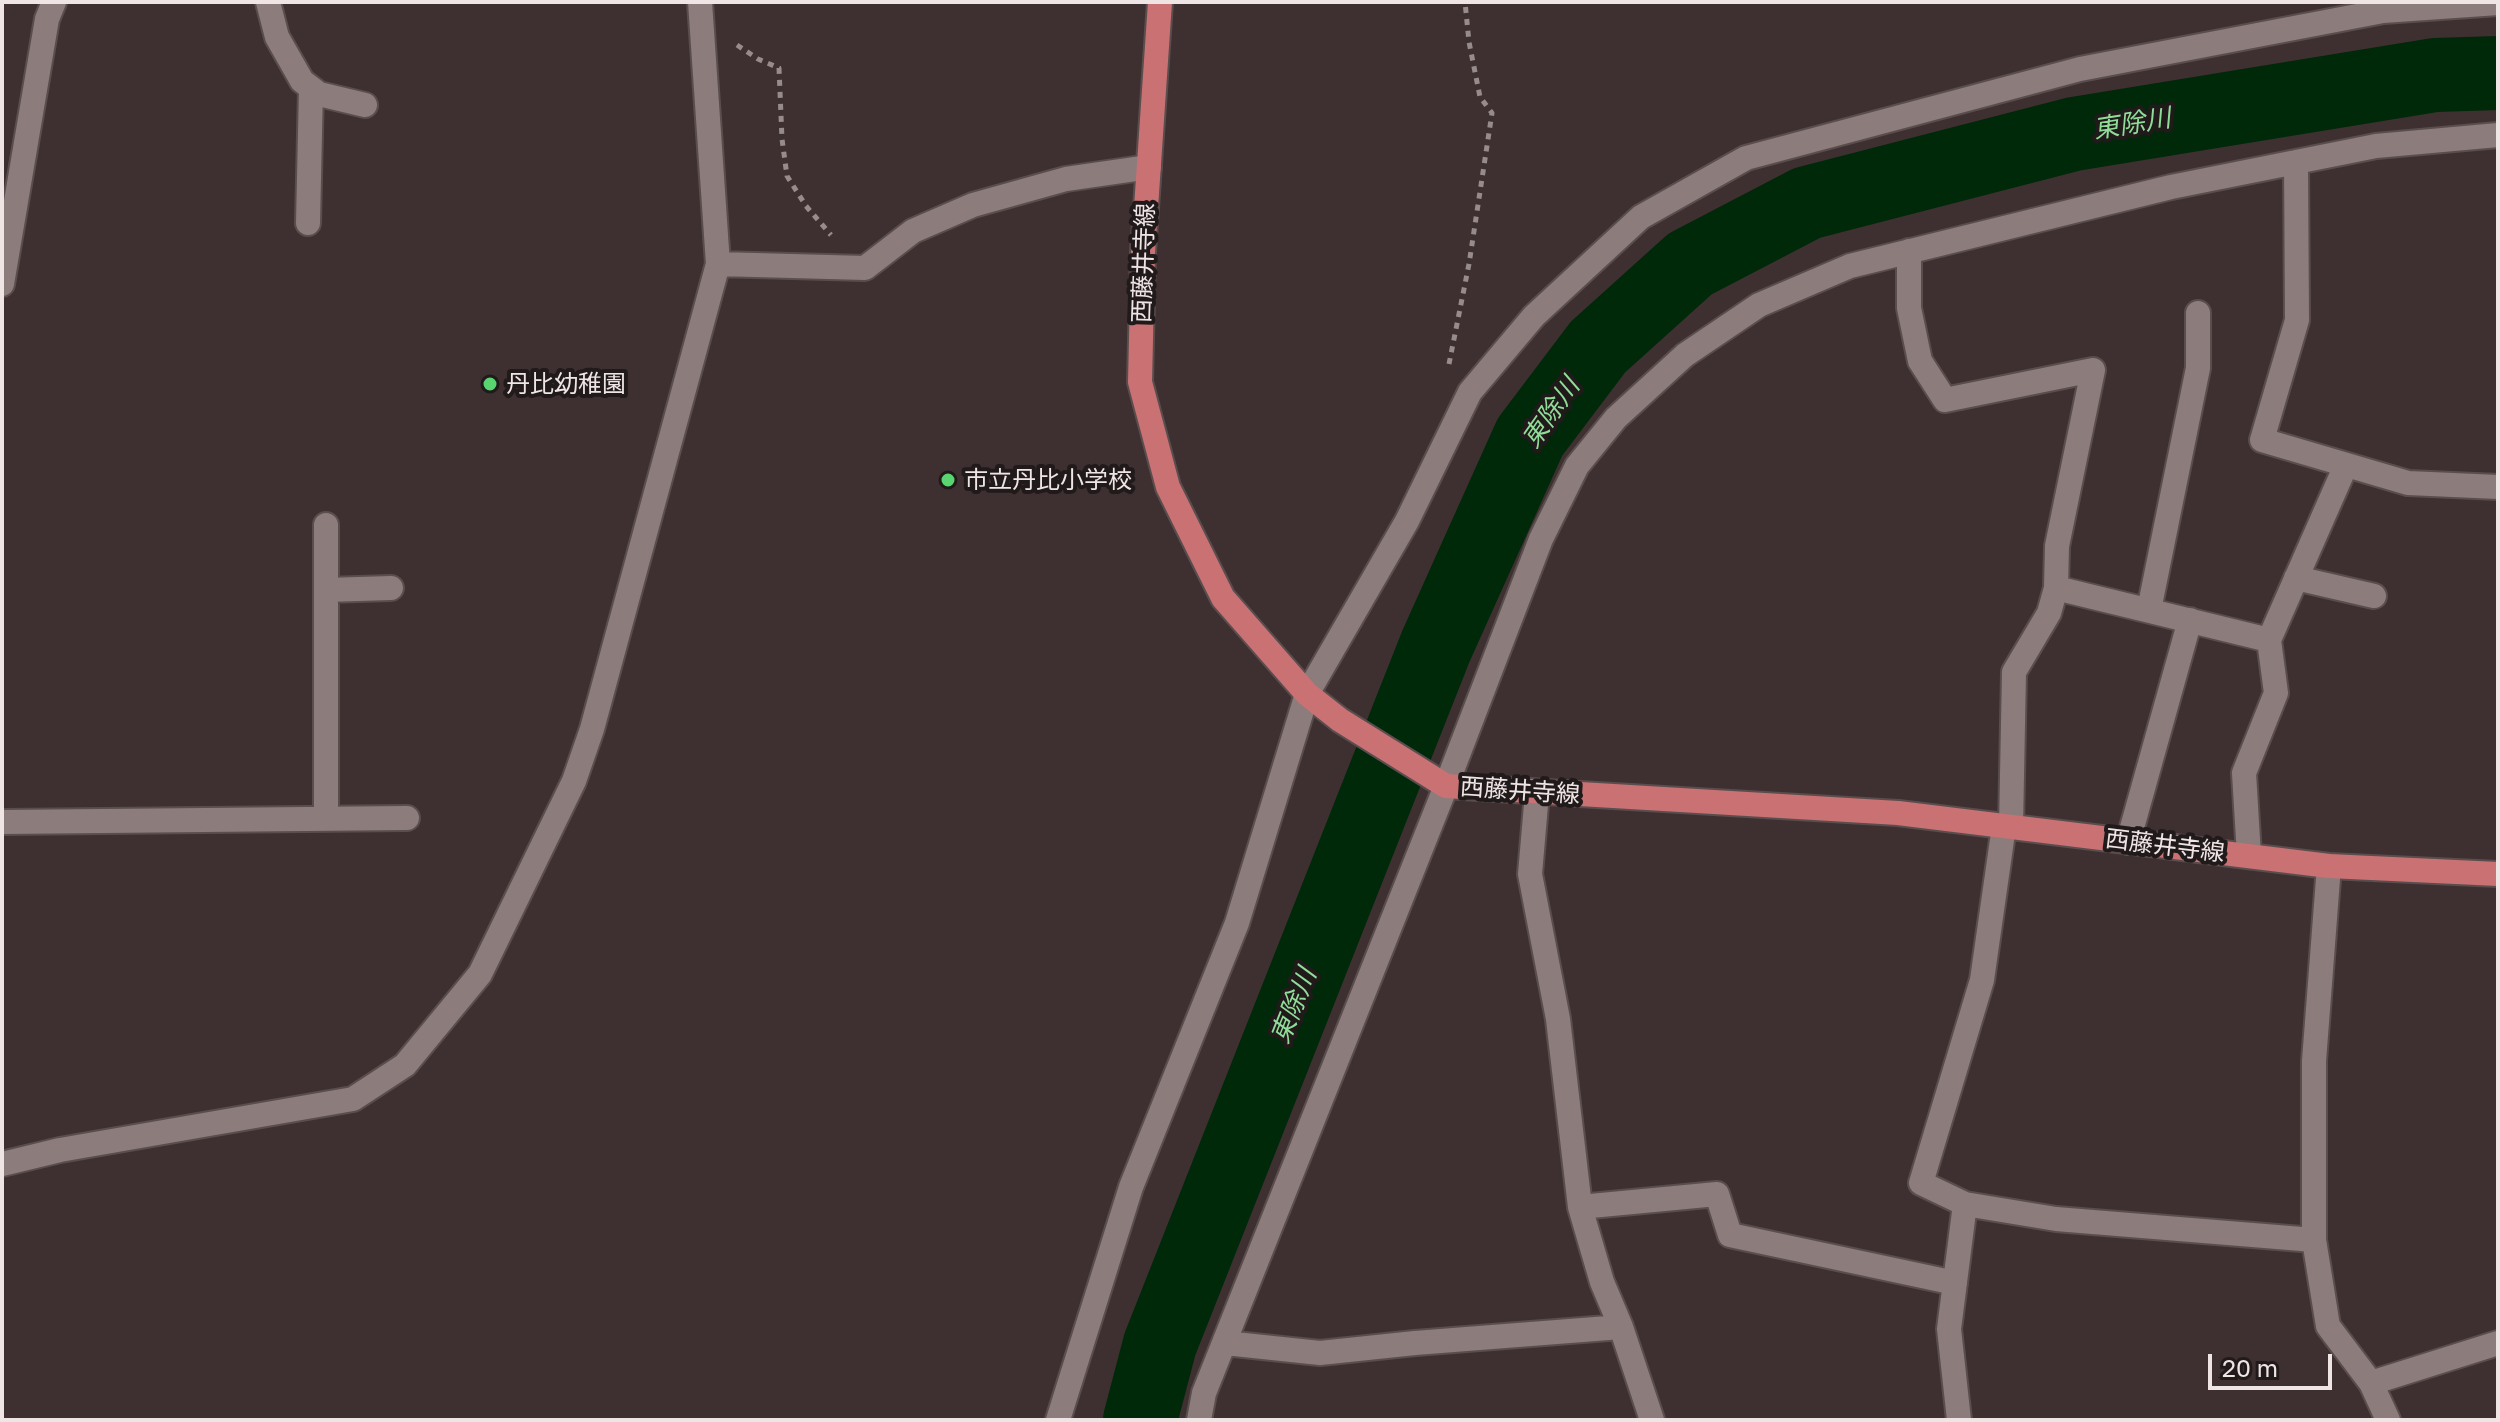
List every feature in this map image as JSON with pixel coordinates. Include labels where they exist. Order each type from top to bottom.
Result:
[{"type":"main road","name":"西藤井寺線","points":[[1160,2],[1143,252],[1140,382],[1168,487],[1223,598],[1307,694],[1340,720],[1446,786],[1898,813],[2329,866],[2498,874]]},
{"type":"street","points":[[2,284],[47,19],[54,2]]},
{"type":"street","points":[[268,2],[277,37],[302,81],[319,94],[365,105]]},
{"type":"street","points":[[1058,1420],[1131,1187],[1237,923],[1307,694],[1407,521],[1470,392],[1534,316],[1641,217],[1746,158],[2080,69],[2383,11],[2498,3]]},
{"type":"street","points":[[2,1164],[89,1144],[353,1099],[405,1065],[480,974],[574,781],[592,729],[718,264],[700,4]]},
{"type":"street","points":[[308,223],[311,88]]},
{"type":"street","points":[[1199,1420],[1204,1393],[1541,539],[1577,466],[1616,418],[1685,355],[1759,305],[1850,266],[2171,187],[2376,146],[2498,135]]},
{"type":"street","points":[[2296,162],[2297,320],[2262,440],[2408,483],[2498,487]]},
{"type":"street","points":[[718,264],[865,268],[913,231],[973,205],[1066,179],[1149,167]]},
{"type":"street","points":[[1909,251],[1909,308],[1920,361],[1945,400],[2093,370],[2057,546],[2056,588],[2049,613],[2014,672],[2008,826],[1982,980],[1921,1183],[1965,1204],[2056,1219],[2314,1240]]},
{"type":"street","points":[[2149,610],[2198,368],[2198,313]]},
{"type":"street","points":[[2249,856],[2244,773],[2276,693],[2269,640],[2346,465]]},
{"type":"street","points":[[326,525],[326,819]]},
{"type":"street","points":[[2296,578],[2374,596]]},
{"type":"street","points":[[326,590],[391,588]]},
{"type":"street","points":[[2056,588],[2269,640]]},
{"type":"street","points":[[2128,842],[2190,620]]},
{"type":"street","points":[[1537,793],[1530,874],[1558,1019],[1580,1207],[1602,1282],[1621,1327],[1652,1420]]},
{"type":"street","points":[[2,822],[407,818]]},
{"type":"street","points":[[2329,866],[2314,1061],[2314,1240],[2328,1326],[2371,1383],[2388,1420]]},
{"type":"street","points":[[1580,1207],[1717,1194],[1730,1235],[1955,1283]]},
{"type":"street","points":[[1959,1420],[1949,1329],[1965,1204]]},
{"type":"street","points":[[1225,1343],[1320,1353],[1621,1327]]},
{"type":"street","points":[[2371,1383],[2498,1343]]},
{"type":"path","points":[[1459,414],[1447,374],[1469,264],[1492,113],[1480,97],[1465,2]]},
{"type":"path","points":[[700,4],[735,44],[779,68],[787,176],[806,206],[859,268]]},
{"type":"waterway","name":"東除川","points":[[1140,1420],[1160,1344],[1436,646],[1530,437],[1598,347],[1690,264],[1807,203],[2074,134],[2435,75],[2498,73]]},
{"type":"place","name":"丹比幼稚園","points":[[490,384]]},
{"type":"place","name":"市立丹比小学校","points":[[948,480]]}]
